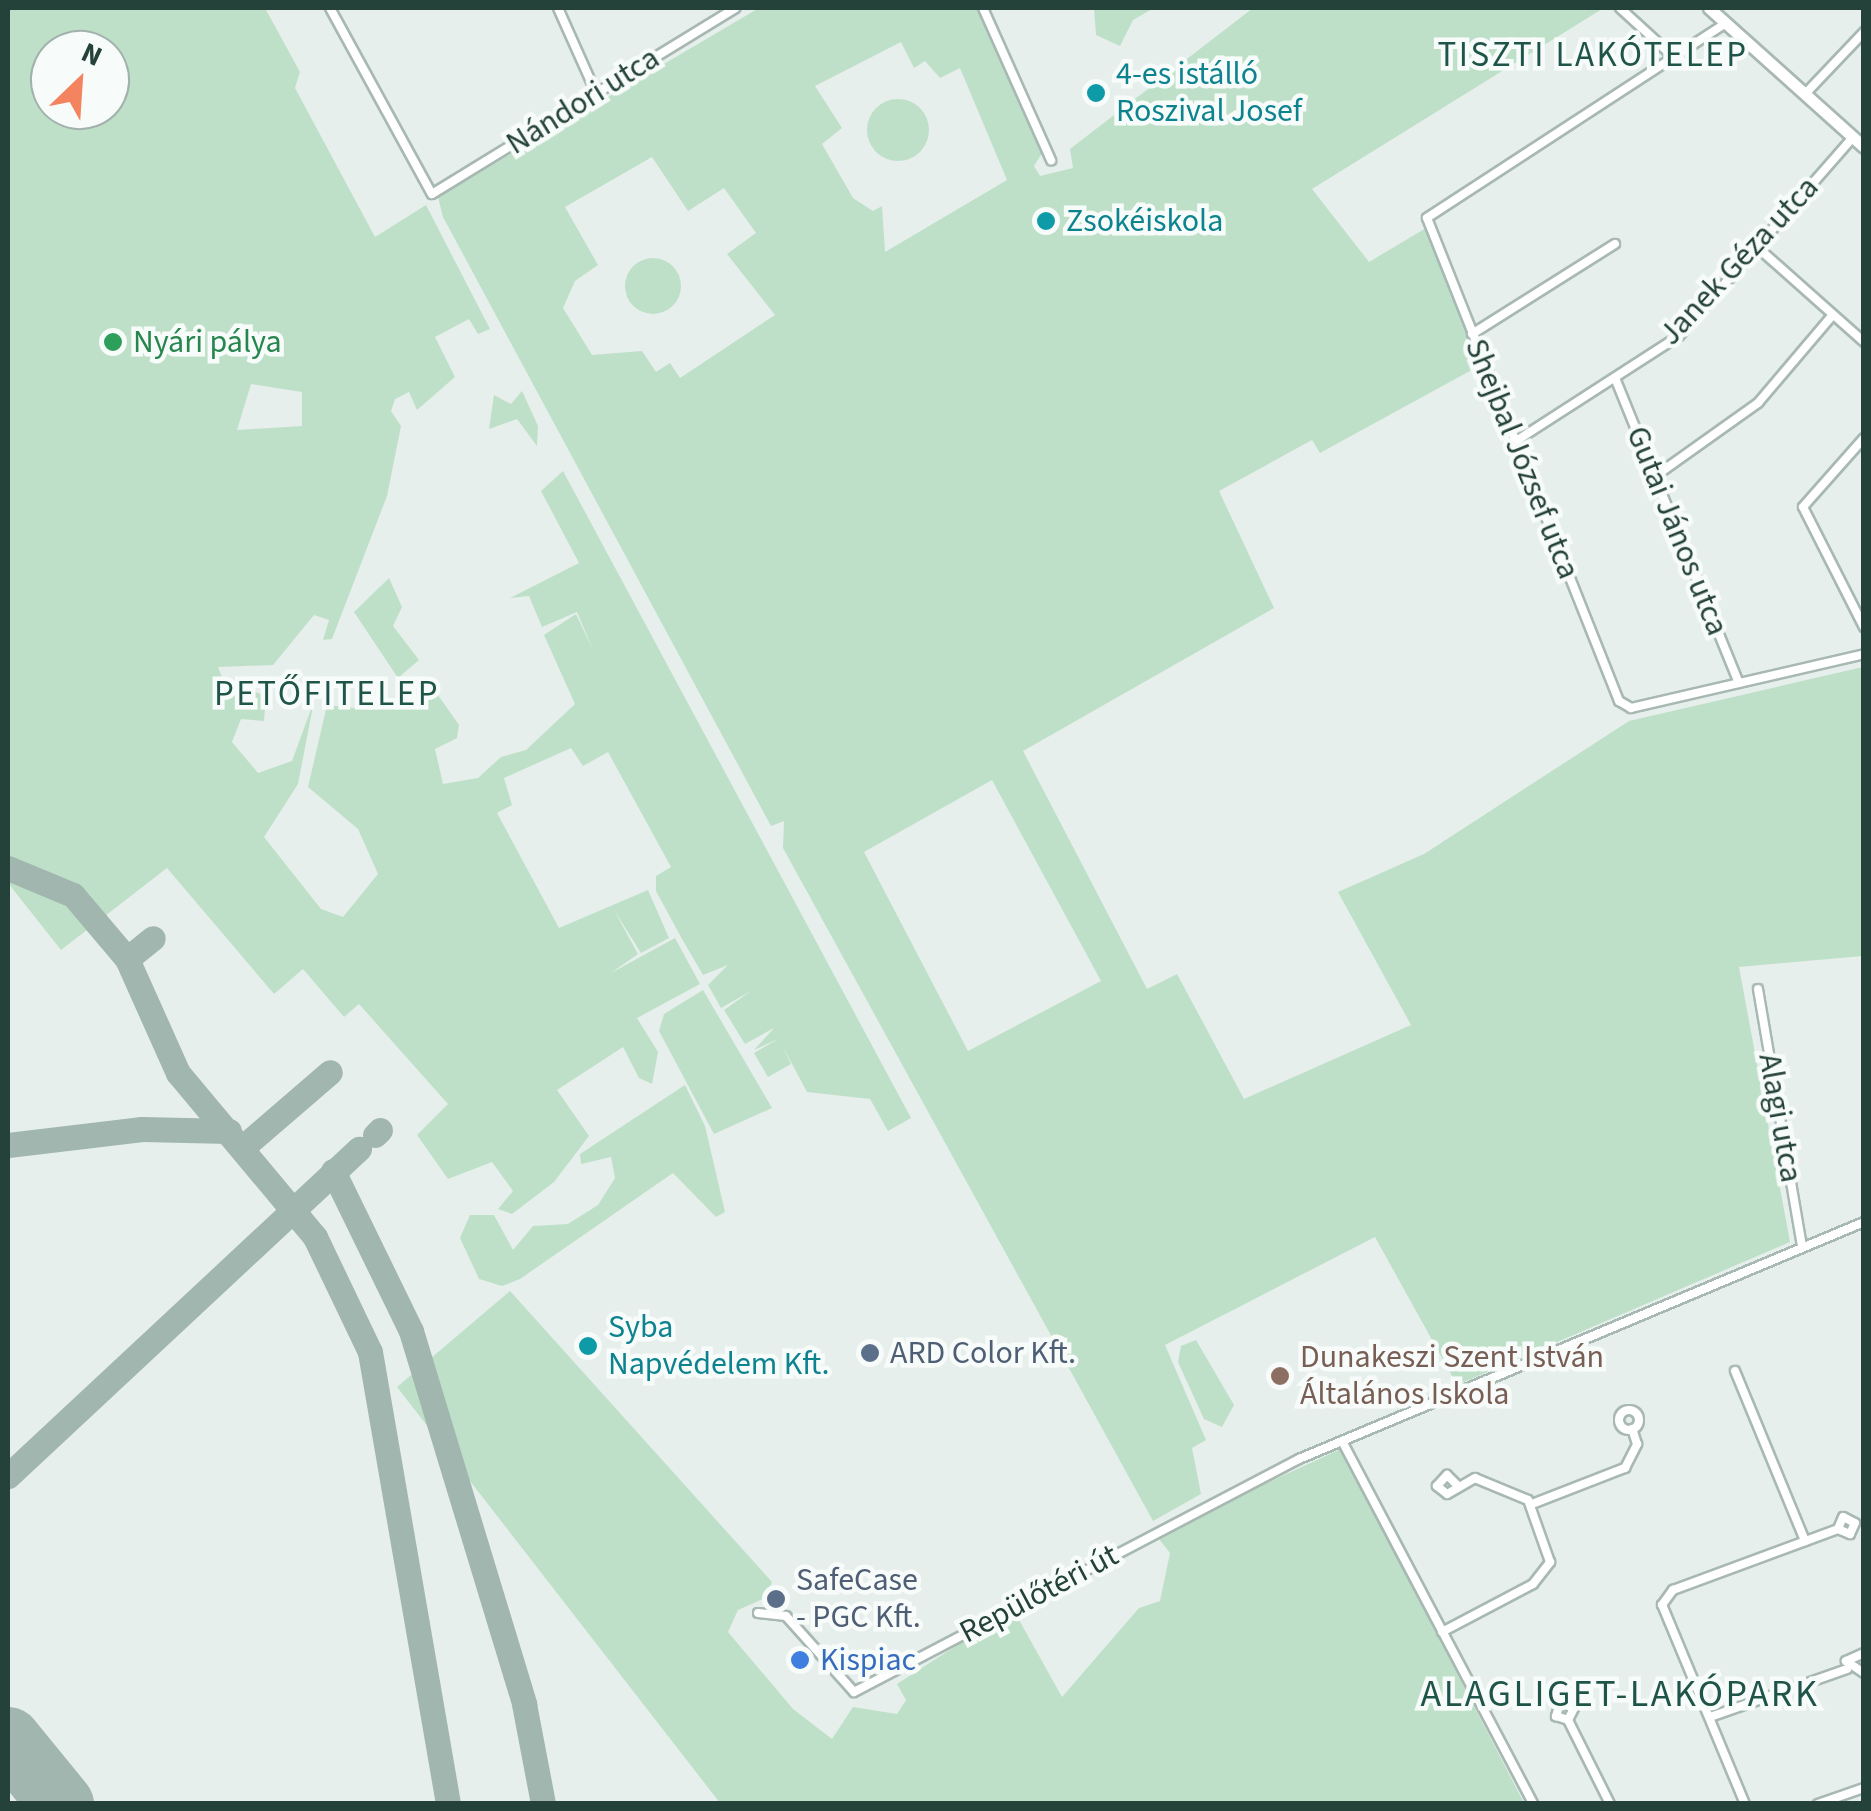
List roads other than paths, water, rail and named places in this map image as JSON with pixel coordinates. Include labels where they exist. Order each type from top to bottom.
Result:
[{"type":"main road","points":[[1720,14],[1864,146]]},
{"type":"street","name":"Nándori utca","points":[[330,8],[432,194],[734,8]]},
{"type":"street","points":[[558,8],[596,93]]},
{"type":"street","points":[[983,8],[1050,160]]},
{"type":"street","points":[[1620,8],[1676,60],[1720,14]]},
{"type":"street","points":[[1806,94],[1864,32]]},
{"type":"street","name":"Shejbal József utca","points":[[1676,60],[1427,218],[1619,700],[1632,708],[1739,683]]},
{"type":"street","name":"Janek Géza utca","points":[[1516,442],[1678,336],[1853,137]]},
{"type":"street","points":[[1472,334],[1615,244]]},
{"type":"street","points":[[1757,247],[1831,317],[1864,342]]},
{"type":"street","points":[[1654,476],[1758,403],[1831,317]]},
{"type":"street","name":"Gutai János utca","points":[[1615,378],[1739,683]]},
{"type":"street","points":[[1864,438],[1803,507],[1864,627]]},
{"type":"street","points":[[1739,683],[1864,654]]},
{"type":"street","name":"Alagi utca","points":[[1758,990],[1802,1248]]},
{"type":"street","name":"Repülőtéri út","points":[[758,1613],[786,1616],[854,1692],[1342,1441],[1864,1222]]},
{"type":"street","points":[[1735,1370],[1805,1541]]},
{"type":"street","points":[[1532,1504],[1625,1468],[1637,1444],[1632,1429]]},
{"type":"street","points":[[1351,1462],[1364,1432]]},
{"type":"street","points":[[1342,1441],[1533,1804]]},
{"type":"street","points":[[1442,1632],[1546,1571],[1550,1553],[1532,1504],[1475,1478],[1456,1484]]},
{"type":"street","points":[[1745,1804],[1713,1716],[1664,1621],[1666,1596],[1838,1529]]},
{"type":"street","points":[[1847,1669],[1849,1654],[1864,1653]]},
{"type":"street","points":[[1713,1716],[1847,1669],[1864,1673]]},
{"type":"street","points":[[1568,1720],[1610,1804]]},
{"type":"street","points":[[1818,1804],[1864,1788]]},
{"type":"place","name":"4-es istálló Roszival Josef","points":[[1096,93]]},
{"type":"place","name":"Zsokéiskola","points":[[1046,221]]},
{"type":"place","name":"Nyári pálya","points":[[113,342]]},
{"type":"place","name":"Syba Napvédelem Kft.","points":[[588,1346]]},
{"type":"place","name":"ARD Color Kft.","points":[[870,1353]]},
{"type":"place","name":"Dunakeszi Szent István Általános Iskola","points":[[1280,1376]]},
{"type":"place","name":"SafeCase - PGC Kft.","points":[[776,1599]]},
{"type":"place","name":"Kispiac","points":[[800,1660]]},
{"type":"district","name":"TISZTI LAKÓTELEP","points":[[1593,55]]},
{"type":"district","name":"PETŐFITELEP","points":[[327,694]]},
{"type":"district","name":"ALAGLIGET-LAKÓPARK","points":[[1620,1695]]}]
